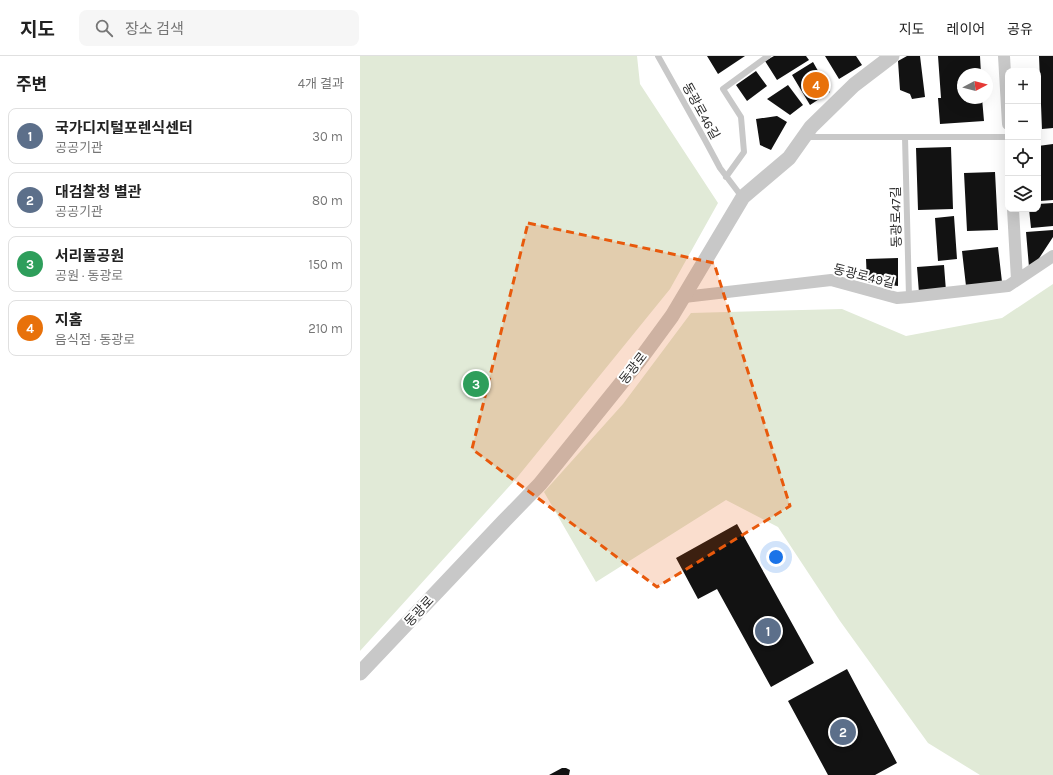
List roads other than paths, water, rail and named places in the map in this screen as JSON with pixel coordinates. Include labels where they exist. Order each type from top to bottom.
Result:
[{"type":"street","name":"동광로","points":[[360,673],[540,484],[639,361],[672,316],[743,197],[789,158],[811,127],[854,84],[892,56]]},
{"type":"street","points":[[1004,56],[1007,104]]},
{"type":"street","points":[[1013,212],[1017,280]]},
{"type":"street","name":"동광로49길","points":[[684,297],[831,280],[897,298],[909,297],[1008,286],[1053,256]]},
{"type":"lane","name":"동광로46길","points":[[658,56],[720,168],[743,197]]},
{"type":"lane","points":[[726,177],[744,152],[741,116],[723,89],[768,56]]},
{"type":"lane","points":[[804,137],[1005,137]]},
{"type":"lane","name":"동광로47길","points":[[905,137],[909,297]]},
{"type":"place","name":"지홈","points":[[816,85]]},
{"type":"place","name":"서리풀공원","points":[[476,384]]},
{"type":"place","name":"국가디지털포렌식센터","points":[[768,631]]},
{"type":"place","name":"대검찰청 별관","points":[[843,732]]}]
